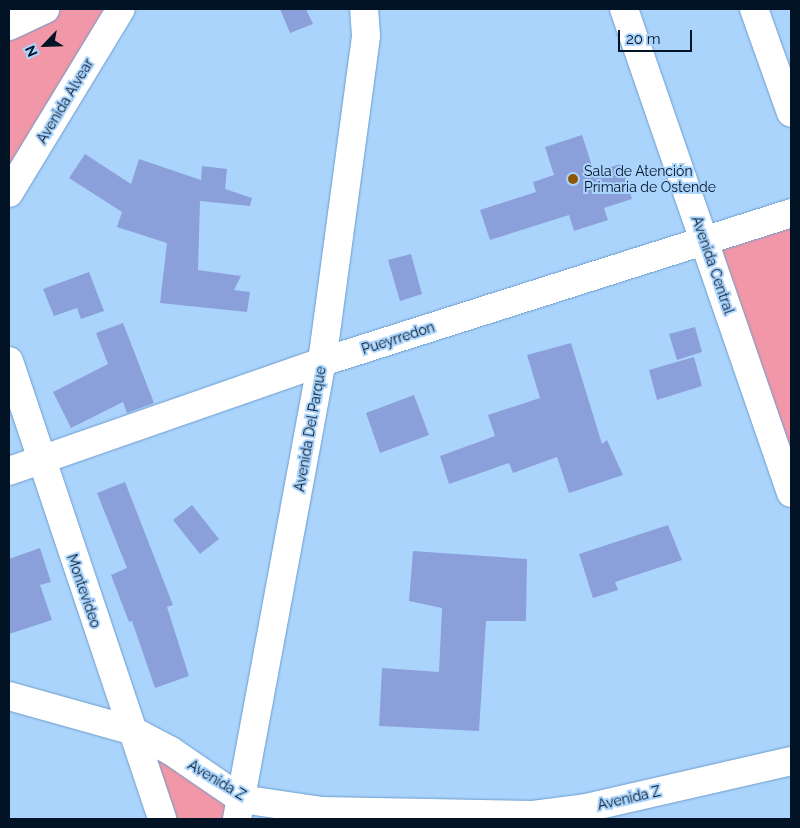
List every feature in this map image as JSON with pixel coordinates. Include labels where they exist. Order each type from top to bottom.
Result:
[{"type":"street","points":[[9,26],[45,9]]},
{"type":"street","name":"Avenida Alvear","points":[[9,193],[121,9]]},
{"type":"street","name":"Avenida Del Parque","points":[[239,809],[322,362],[366,36],[364,9]]},
{"type":"street","name":"Avenida Del Parque","points":[[366,36],[377,9]]},
{"type":"street","name":"Avenida Central","points":[[624,9],[791,493]]},
{"type":"street","points":[[754,9],[791,114]]},
{"type":"street","name":"Pueyrredon","points":[[9,471],[40,462],[322,362],[791,213]]},
{"type":"street","name":"Montevideo","points":[[9,361],[40,462],[162,819]]},
{"type":"street","name":"Avenida Z","points":[[9,696],[132,730],[171,751],[239,809],[533,815],[586,808],[791,761]]},
{"type":"shaded area","points":[[45,9],[121,9],[9,193],[9,26]]},
{"type":"shaded area","points":[[791,213],[791,493],[704,241]]},
{"type":"shaded area","points":[[131,730],[241,799],[237,819],[163,819]]},
{"type":"building","points":[[280,9],[306,9],[313,24],[290,33]]},
{"type":"building","points":[[582,135],[594,172],[621,164],[632,199],[604,208],[608,220],[574,231],[569,215],[490,240],[480,210],[536,192],[533,182],[554,175],[545,147]]},
{"type":"building","points":[[85,154],[131,184],[139,159],[201,180],[202,166],[227,169],[225,189],[252,198],[250,206],[200,201],[198,270],[241,276],[234,290],[250,292],[247,312],[160,303],[167,243],[117,227],[122,212],[69,178]]},
{"type":"building","points":[[411,254],[422,294],[400,301],[388,260]]},
{"type":"building","points":[[89,272],[104,311],[81,319],[77,308],[54,316],[43,289]]},
{"type":"building","points":[[123,323],[154,403],[127,413],[123,402],[71,428],[53,392],[108,364],[96,333]]},
{"type":"building","points":[[695,327],[702,352],[677,360],[669,334]]},
{"type":"building","points":[[571,343],[602,444],[607,440],[623,475],[569,493],[557,457],[513,473],[509,463],[449,484],[440,456],[495,436],[488,415],[540,398],[527,355]]},
{"type":"building","points":[[694,357],[702,386],[657,400],[649,370]]},
{"type":"building","points":[[414,395],[429,435],[380,453],[366,413]]},
{"type":"building","points":[[125,482],[173,605],[167,607],[189,676],[155,688],[132,621],[129,622],[111,575],[127,568],[97,493]]},
{"type":"building","points":[[192,505],[219,539],[200,554],[173,520]]},
{"type":"building","points":[[668,525],[682,560],[615,582],[618,590],[593,598],[579,554]]},
{"type":"building","points":[[40,548],[51,582],[40,585],[52,620],[9,634],[9,559]]},
{"type":"building","points":[[413,551],[527,559],[526,621],[486,621],[479,731],[379,726],[382,668],[439,672],[442,608],[409,601]]},
{"type":"place","name":"Sala de Atención Primaria de Ostende","points":[[573,179]]}]
